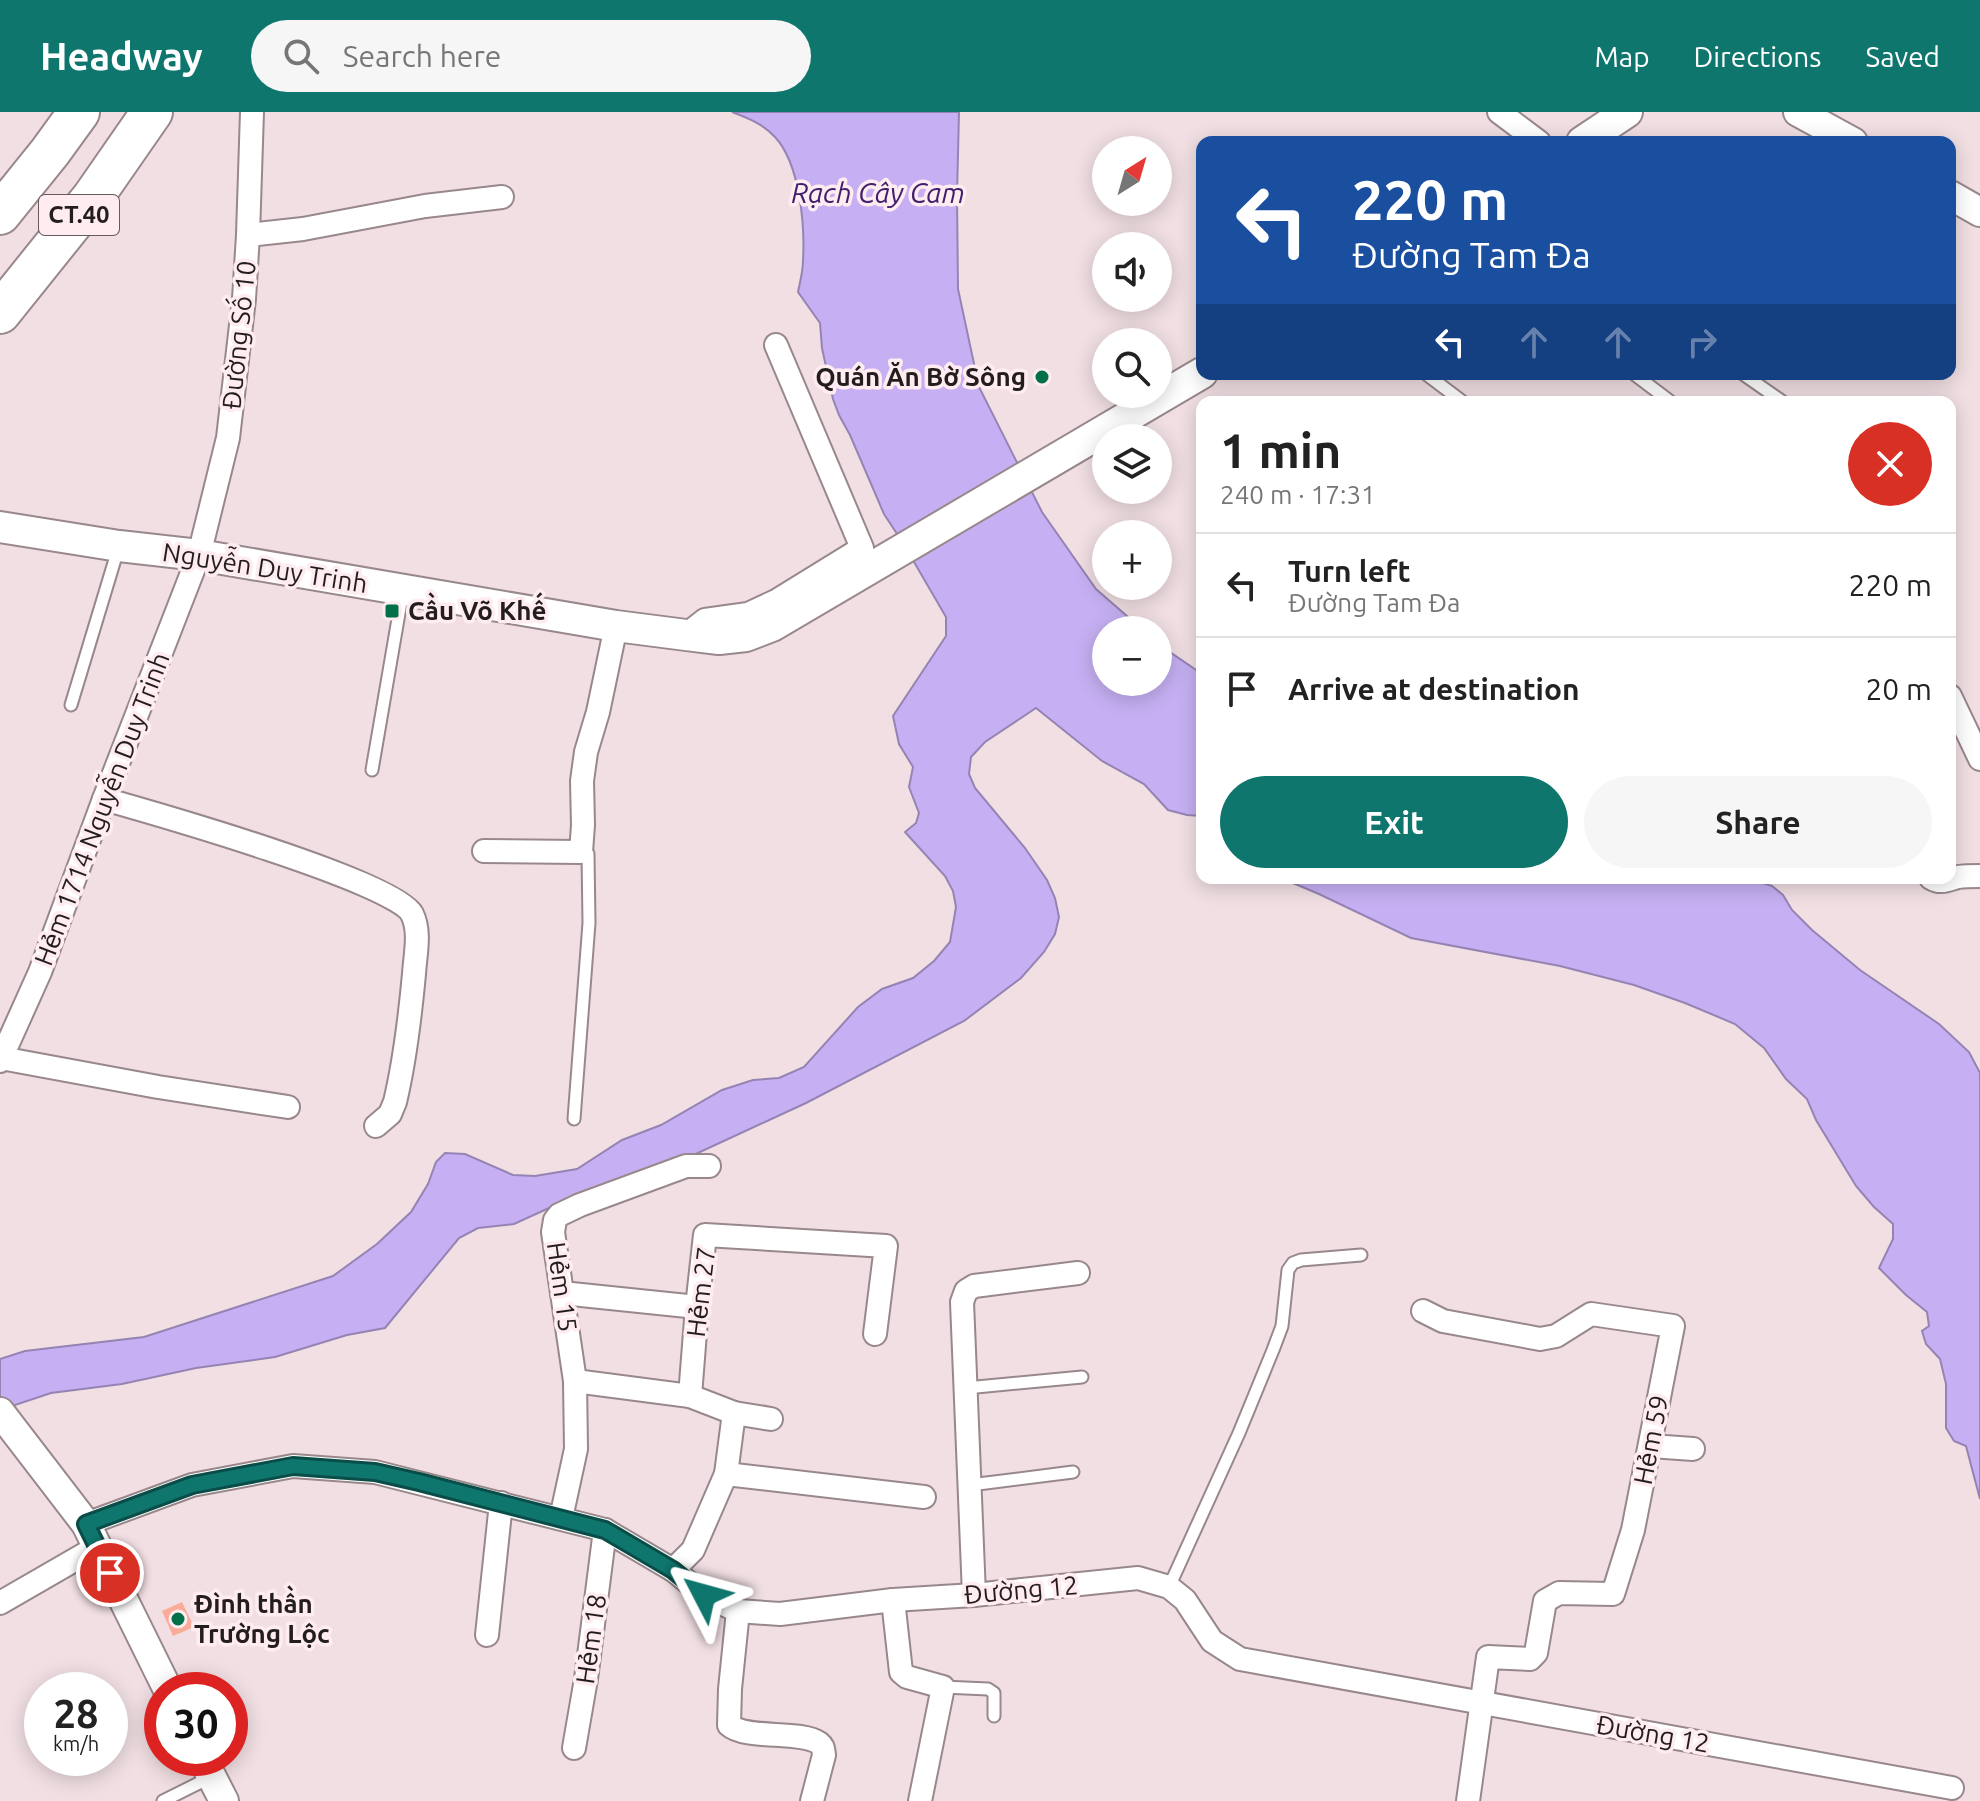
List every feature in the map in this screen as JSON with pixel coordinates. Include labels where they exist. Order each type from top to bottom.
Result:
[{"type":"highway","name":"CT.40","points":[[0,214],[79,112]]},
{"type":"highway","name":"CT.40","points":[[0,313],[93,197],[152,112]]},
{"type":"main road","points":[[1591,136],[1627,112]]},
{"type":"main road","name":"Nguyễn Duy Trinh","points":[[0,527],[199,555],[616,626],[719,639],[746,636],[772,626],[1196,377]]},
{"type":"street","name":"Đường Số 10","points":[[199,555],[228,438],[244,299],[252,112]]},
{"type":"street","points":[[1499,112],[1531,136]]},
{"type":"street","points":[[1798,112],[1842,136]]},
{"type":"street","points":[[248,235],[303,229],[425,206],[502,197]]},
{"type":"street","points":[[1956,198],[1980,212]]},
{"type":"street","points":[[686,635],[705,620],[748,614],[762,608],[862,548],[776,345]]},
{"type":"street","name":"Hẻm 1714 Nguyễn Duy Trinh","points":[[0,1059],[40,972],[199,555]]},
{"type":"street","points":[[484,851],[581,852],[582,781],[586,752],[598,712],[616,626]]},
{"type":"street","points":[[1956,709],[1980,759]]},
{"type":"street","points":[[104,799],[241,840],[363,884],[408,908],[414,917],[417,932],[411,1015],[395,1102],[390,1114],[376,1126]]},
{"type":"street","points":[[1956,878],[1980,876]]},
{"type":"street","points":[[0,1059],[288,1107]]},
{"type":"street","name":"Hẻm 15","points":[[561,1518],[576,1449],[575,1381],[553,1232],[555,1220],[580,1205],[686,1166],[709,1166]]},
{"type":"street","name":"Hẻm 27","points":[[690,1396],[705,1235],[886,1246],[875,1334]]},
{"type":"street","points":[[974,1595],[962,1302],[966,1291],[974,1286],[1078,1273]]},
{"type":"street","points":[[562,1293],[697,1307]]},
{"type":"street","name":"Hẻm 59","points":[[1423,1311],[1443,1321],[1540,1339],[1556,1336],[1591,1314],[1673,1326],[1633,1530],[1613,1594],[1559,1593],[1545,1601],[1536,1653],[1530,1659],[1488,1657],[1482,1703]]},
{"type":"street","points":[[575,1381],[690,1396],[734,1413],[771,1419]]},
{"type":"street","points":[[0,1412],[92,1535],[159,1672]]},
{"type":"street","points":[[673,1570],[693,1550],[726,1474],[734,1413]]},
{"type":"street","points":[[1651,1446],[1693,1449]]},
{"type":"street","name":"Đường 12","points":[[0,1603],[92,1535],[192,1485],[293,1466],[375,1472],[605,1530],[673,1570],[704,1595],[738,1611],[780,1614],[893,1600],[1138,1578],[1169,1587],[1185,1600],[1212,1641],[1240,1659],[1952,1788]]},
{"type":"street","points":[[726,1474],[924,1497]]},
{"type":"street","points":[[487,1635],[501,1503]]},
{"type":"street","name":"Hẻm 18","points":[[574,1748],[605,1530]]},
{"type":"street","points":[[893,1600],[901,1672],[907,1677],[943,1687],[920,1801]]},
{"type":"street","points":[[738,1611],[729,1725],[737,1730],[793,1737],[819,1744],[824,1755],[812,1801]]},
{"type":"street","points":[[1468,1801],[1482,1703]]},
{"type":"lane","points":[[1434,380],[1455,396]]},
{"type":"lane","points":[[1642,380],[1663,396]]},
{"type":"lane","points":[[1752,380],[1774,396]]},
{"type":"lane","points":[[71,705],[119,546]]},
{"type":"lane","points":[[372,770],[403,590]]},
{"type":"lane","points":[[574,1119],[589,923],[588,854],[581,852]]},
{"type":"lane","points":[[1169,1587],[1273,1350],[1282,1326],[1288,1270],[1293,1263],[1301,1260],[1361,1255]]},
{"type":"lane","points":[[966,1388],[1082,1377]]},
{"type":"lane","points":[[970,1485],[1073,1472]]},
{"type":"lane","points":[[943,1687],[988,1689],[994,1693],[994,1716]]},
{"type":"lane","points":[[163,1801],[213,1778]]},
{"type":"water","name":"Rạch Cây Cam","points":[[732,112],[959,112],[958,289],[979,387],[1042,512],[1092,583],[1092,600],[1109,600],[1127,616],[1092,616],[1092,696],[1172,696],[1172,654],[1196,670],[1196,816],[1168,810],[1144,784],[1102,761],[1036,708],[985,742],[971,757],[969,774],[975,788],[1047,880],[1059,917],[1055,934],[1044,952],[1021,978],[964,1021],[806,1103],[687,1158],[560,1203],[514,1224],[478,1228],[459,1238],[385,1328],[347,1335],[275,1357],[51,1393],[0,1410],[0,1359],[25,1351],[144,1337],[333,1276],[377,1244],[411,1212],[428,1184],[436,1162],[445,1153],[465,1154],[513,1175],[535,1176],[577,1169],[622,1140],[661,1125],[722,1090],[753,1080],[779,1078],[804,1067],[858,1007],[882,989],[913,978],[934,961],[950,942],[956,907],[953,891],[945,876],[905,832],[916,823],[919,813],[909,787],[913,767],[899,744],[893,716],[946,636],[946,617],[884,514],[833,399],[820,323],[798,292],[803,265],[803,230],[795,179],[783,149],[770,132]]},
{"type":"water","points":[[1295,884],[1766,884],[1783,895],[1792,910],[1812,930],[1860,970],[1939,1024],[1969,1052],[1980,1073],[1980,1499],[1966,1446],[1954,1441],[1946,1428],[1946,1384],[1940,1359],[1926,1344],[1922,1331],[1929,1326],[1927,1312],[1879,1268],[1893,1239],[1893,1224],[1856,1186],[1816,1120],[1807,1099],[1786,1079],[1764,1048],[1735,1024],[1634,985],[1560,966],[1411,938]]},
{"type":"building","name":"Đình thần Trường Lộc","points":[[182,1602],[194,1627],[173,1636],[162,1611]]},
{"type":"place","name":"Quán Ăn Bờ Sông","points":[[1042,377]]},
{"type":"place","name":"Cầu Võ Khế","points":[[392,611]]},
{"type":"place","name":"Đình thần Trường Lộc","points":[[178,1619]]},
{"type":"route","points":[[110,1573],[86,1524],[192,1485],[293,1466],[375,1472],[605,1530],[673,1570],[704,1595]]}]
